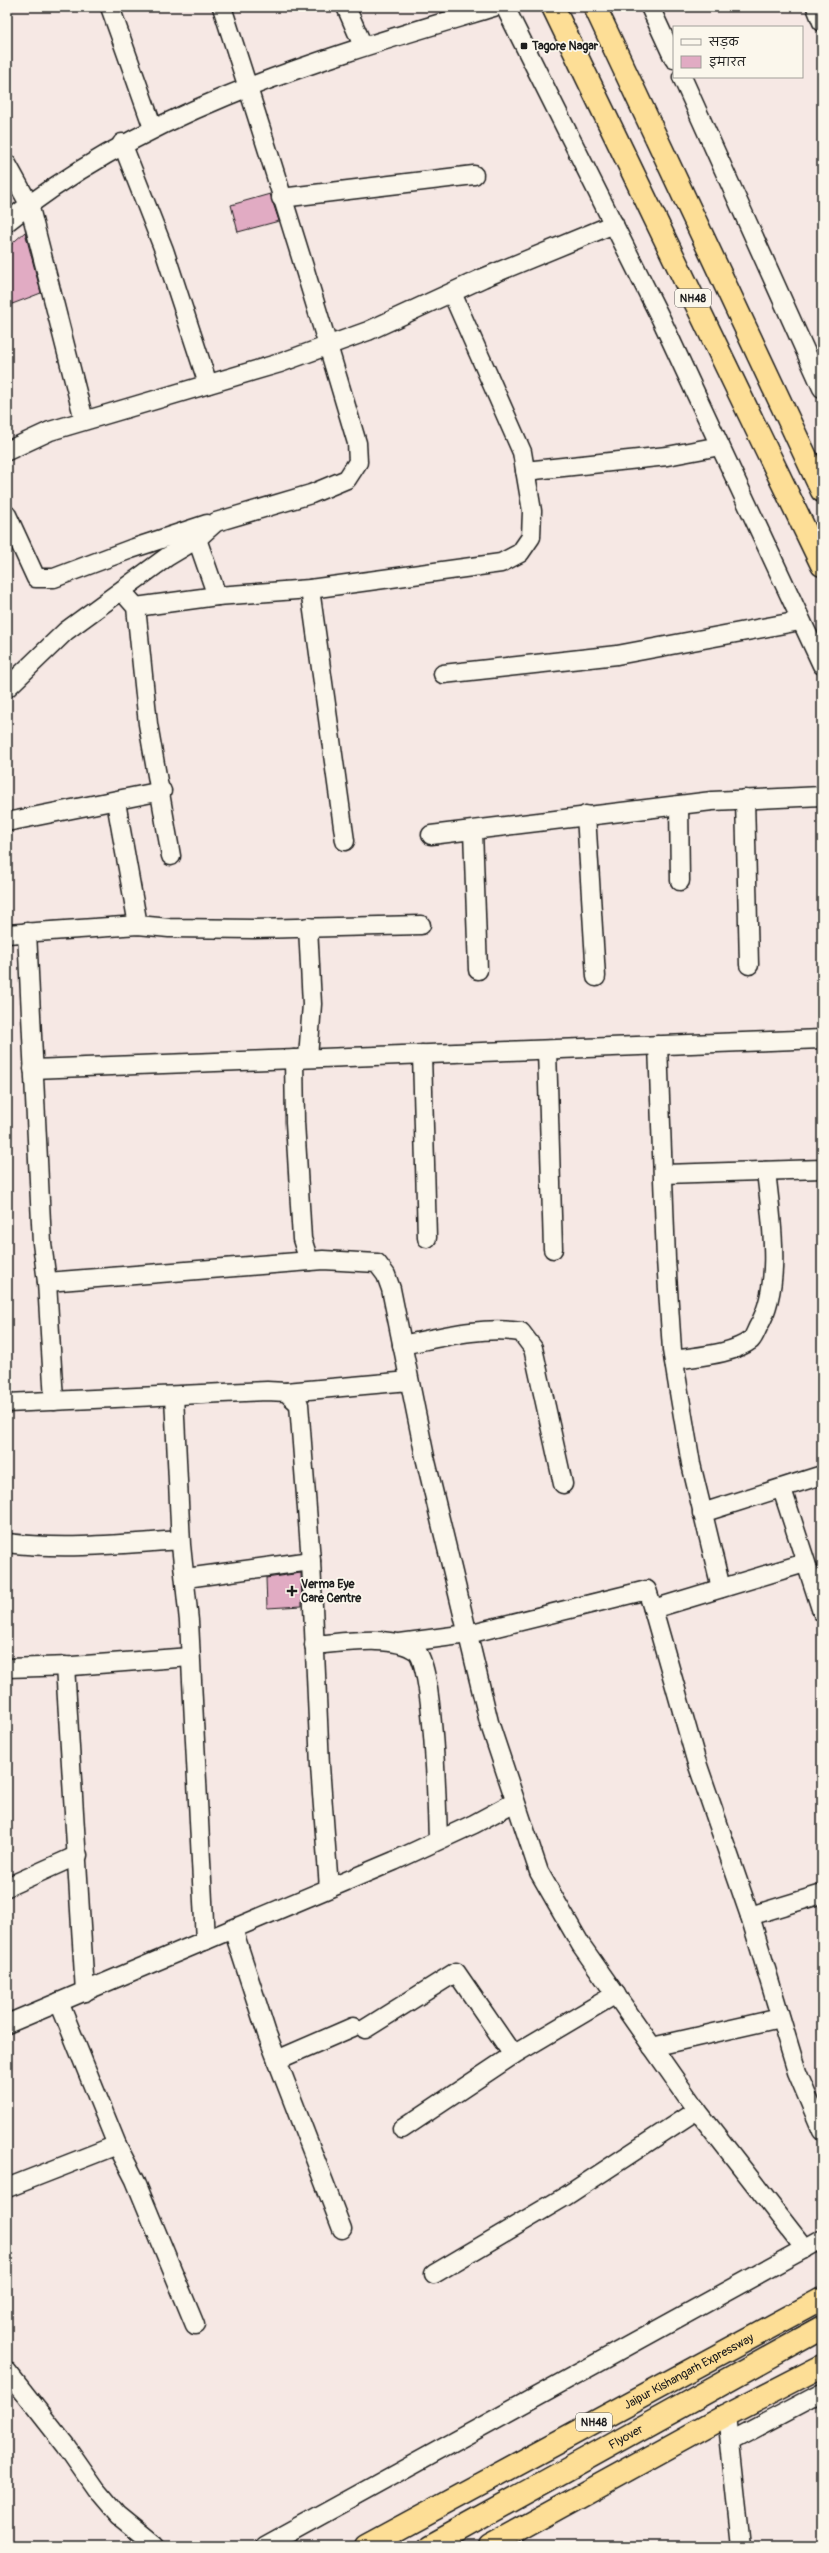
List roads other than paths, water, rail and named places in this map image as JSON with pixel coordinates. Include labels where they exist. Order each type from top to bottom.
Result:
[{"type":"highway","name":"NH48","points":[[553,7],[822,566]]},
{"type":"highway","name":"NH48","points":[[597,12],[822,490]]},
{"type":"highway","name":"Jaipur Kishangarh Expressway","points":[[366,2546],[822,2299]]},
{"type":"highway","name":"Flyover","points":[[429,2546],[822,2328]]},
{"type":"highway","points":[[489,2546],[727,2415],[822,2366]]},
{"type":"street","points":[[110,7],[152,128]]},
{"type":"street","points":[[7,515],[36,578],[54,578],[131,549],[311,494],[347,479],[358,462],[358,443],[222,7]]},
{"type":"street","points":[[346,7],[363,46]]},
{"type":"street","points":[[7,222],[65,177],[152,128],[248,87],[363,46],[494,7]]},
{"type":"street","points":[[505,7],[662,319],[720,446],[772,553],[800,621],[822,665]]},
{"type":"street","points":[[650,7],[673,57]]},
{"type":"street","points":[[816,7],[822,22]]},
{"type":"street","points":[[682,78],[822,387]]},
{"type":"street","points":[[122,144],[164,250],[208,384]]},
{"type":"street","points":[[7,164],[29,204],[84,420]]},
{"type":"street","points":[[281,198],[474,175]]},
{"type":"street","points":[[7,451],[50,431],[280,363],[368,331],[452,293],[614,224]]},
{"type":"street","points":[[136,607],[217,596],[310,589],[501,563],[520,553],[531,537],[532,511],[522,452],[452,293]]},
{"type":"street","points":[[525,471],[667,456],[720,446]]},
{"type":"street","points":[[7,688],[66,631],[167,557],[197,539],[216,522]]},
{"type":"street","points":[[197,539],[217,596]]},
{"type":"street","points":[[310,589],[345,841]]},
{"type":"street","points":[[120,591],[136,607],[148,724],[162,791],[171,856]]},
{"type":"street","points":[[443,674],[617,655],[800,621]]},
{"type":"street","points":[[7,822],[116,802],[162,791]]},
{"type":"street","points":[[430,835],[679,805],[745,799],[822,796]]},
{"type":"street","points":[[745,799],[749,965]]},
{"type":"street","points":[[116,802],[138,925]]},
{"type":"street","points":[[679,805],[680,881]]},
{"type":"street","points":[[586,815],[596,977]]},
{"type":"street","points":[[473,831],[478,970]]},
{"type":"street","points":[[7,934],[138,925],[169,928],[239,929],[421,925]]},
{"type":"street","points":[[308,927],[312,1004],[301,1059],[294,1122],[302,1239],[309,1261]]},
{"type":"street","points":[[27,932],[42,1243],[47,1282],[54,1401]]},
{"type":"street","points":[[34,1069],[822,1039]]},
{"type":"street","points":[[658,1045],[666,1259],[674,1360],[691,1464],[721,1588]]},
{"type":"street","points":[[547,1050],[553,1248]]},
{"type":"street","points":[[422,1054],[427,1238]]},
{"type":"street","points":[[664,1174],[822,1169]]},
{"type":"street","points":[[674,1360],[727,1351],[751,1340],[766,1315],[771,1288],[772,1233],[766,1171]]},
{"type":"street","points":[[47,1282],[309,1261],[378,1263],[386,1275],[391,1289],[425,1457],[489,1722],[514,1802],[539,1872],[581,1945],[652,2047],[697,2110],[805,2249]]},
{"type":"street","points":[[402,1345],[469,1331],[503,1329],[521,1332],[533,1348],[563,1484]]},
{"type":"street","points":[[7,1403],[286,1392],[409,1381]]},
{"type":"street","points":[[286,1392],[299,1404],[311,1561],[320,1766],[329,1888]]},
{"type":"street","points":[[174,1396],[180,1540],[186,1578],[205,1941]]},
{"type":"street","points":[[702,1513],[782,1489],[822,1475]]},
{"type":"street","points":[[782,1489],[805,1564],[822,1612]]},
{"type":"street","points":[[7,1543],[57,1546],[180,1540]]},
{"type":"street","points":[[186,1578],[311,1561]]},
{"type":"street","points":[[653,1609],[805,1564]]},
{"type":"street","points":[[314,1645],[387,1641],[400,1643],[468,1634],[647,1590],[696,1760],[750,1916],[797,2072],[822,2131]]},
{"type":"street","points":[[400,1643],[417,1651],[424,1663],[429,1695],[438,1840]]},
{"type":"street","points":[[7,1668],[65,1666],[190,1657]]},
{"type":"street","points":[[65,1666],[78,1855],[85,1992]]},
{"type":"street","points":[[7,2024],[329,1888],[438,1840],[514,1802]]},
{"type":"street","points":[[7,1887],[78,1855]]},
{"type":"street","points":[[750,1916],[822,1894]]},
{"type":"street","points":[[233,1929],[277,2060],[342,2229]]},
{"type":"street","points":[[277,2060],[359,2028],[456,1972],[513,2055]]},
{"type":"street","points":[[402,2129],[513,2055],[616,1994]]},
{"type":"street","points":[[60,2002],[118,2144],[135,2180],[195,2325]]},
{"type":"street","points":[[652,2047],[780,2018]]},
{"type":"street","points":[[434,2274],[566,2196],[697,2110]]},
{"type":"street","points":[[7,2188],[118,2144]]},
{"type":"street","points":[[265,2546],[822,2239]]},
{"type":"street","points":[[7,2370],[66,2446],[96,2489],[118,2515],[156,2546]]},
{"type":"street","points":[[731,2441],[822,2393]]},
{"type":"street","points":[[727,2415],[742,2546]]},
{"type":"place","name":"Tagore Nagar","points":[[524,46]]},
{"type":"place","name":"Verma Eye Care Centre","points":[[292,1591]]}]
